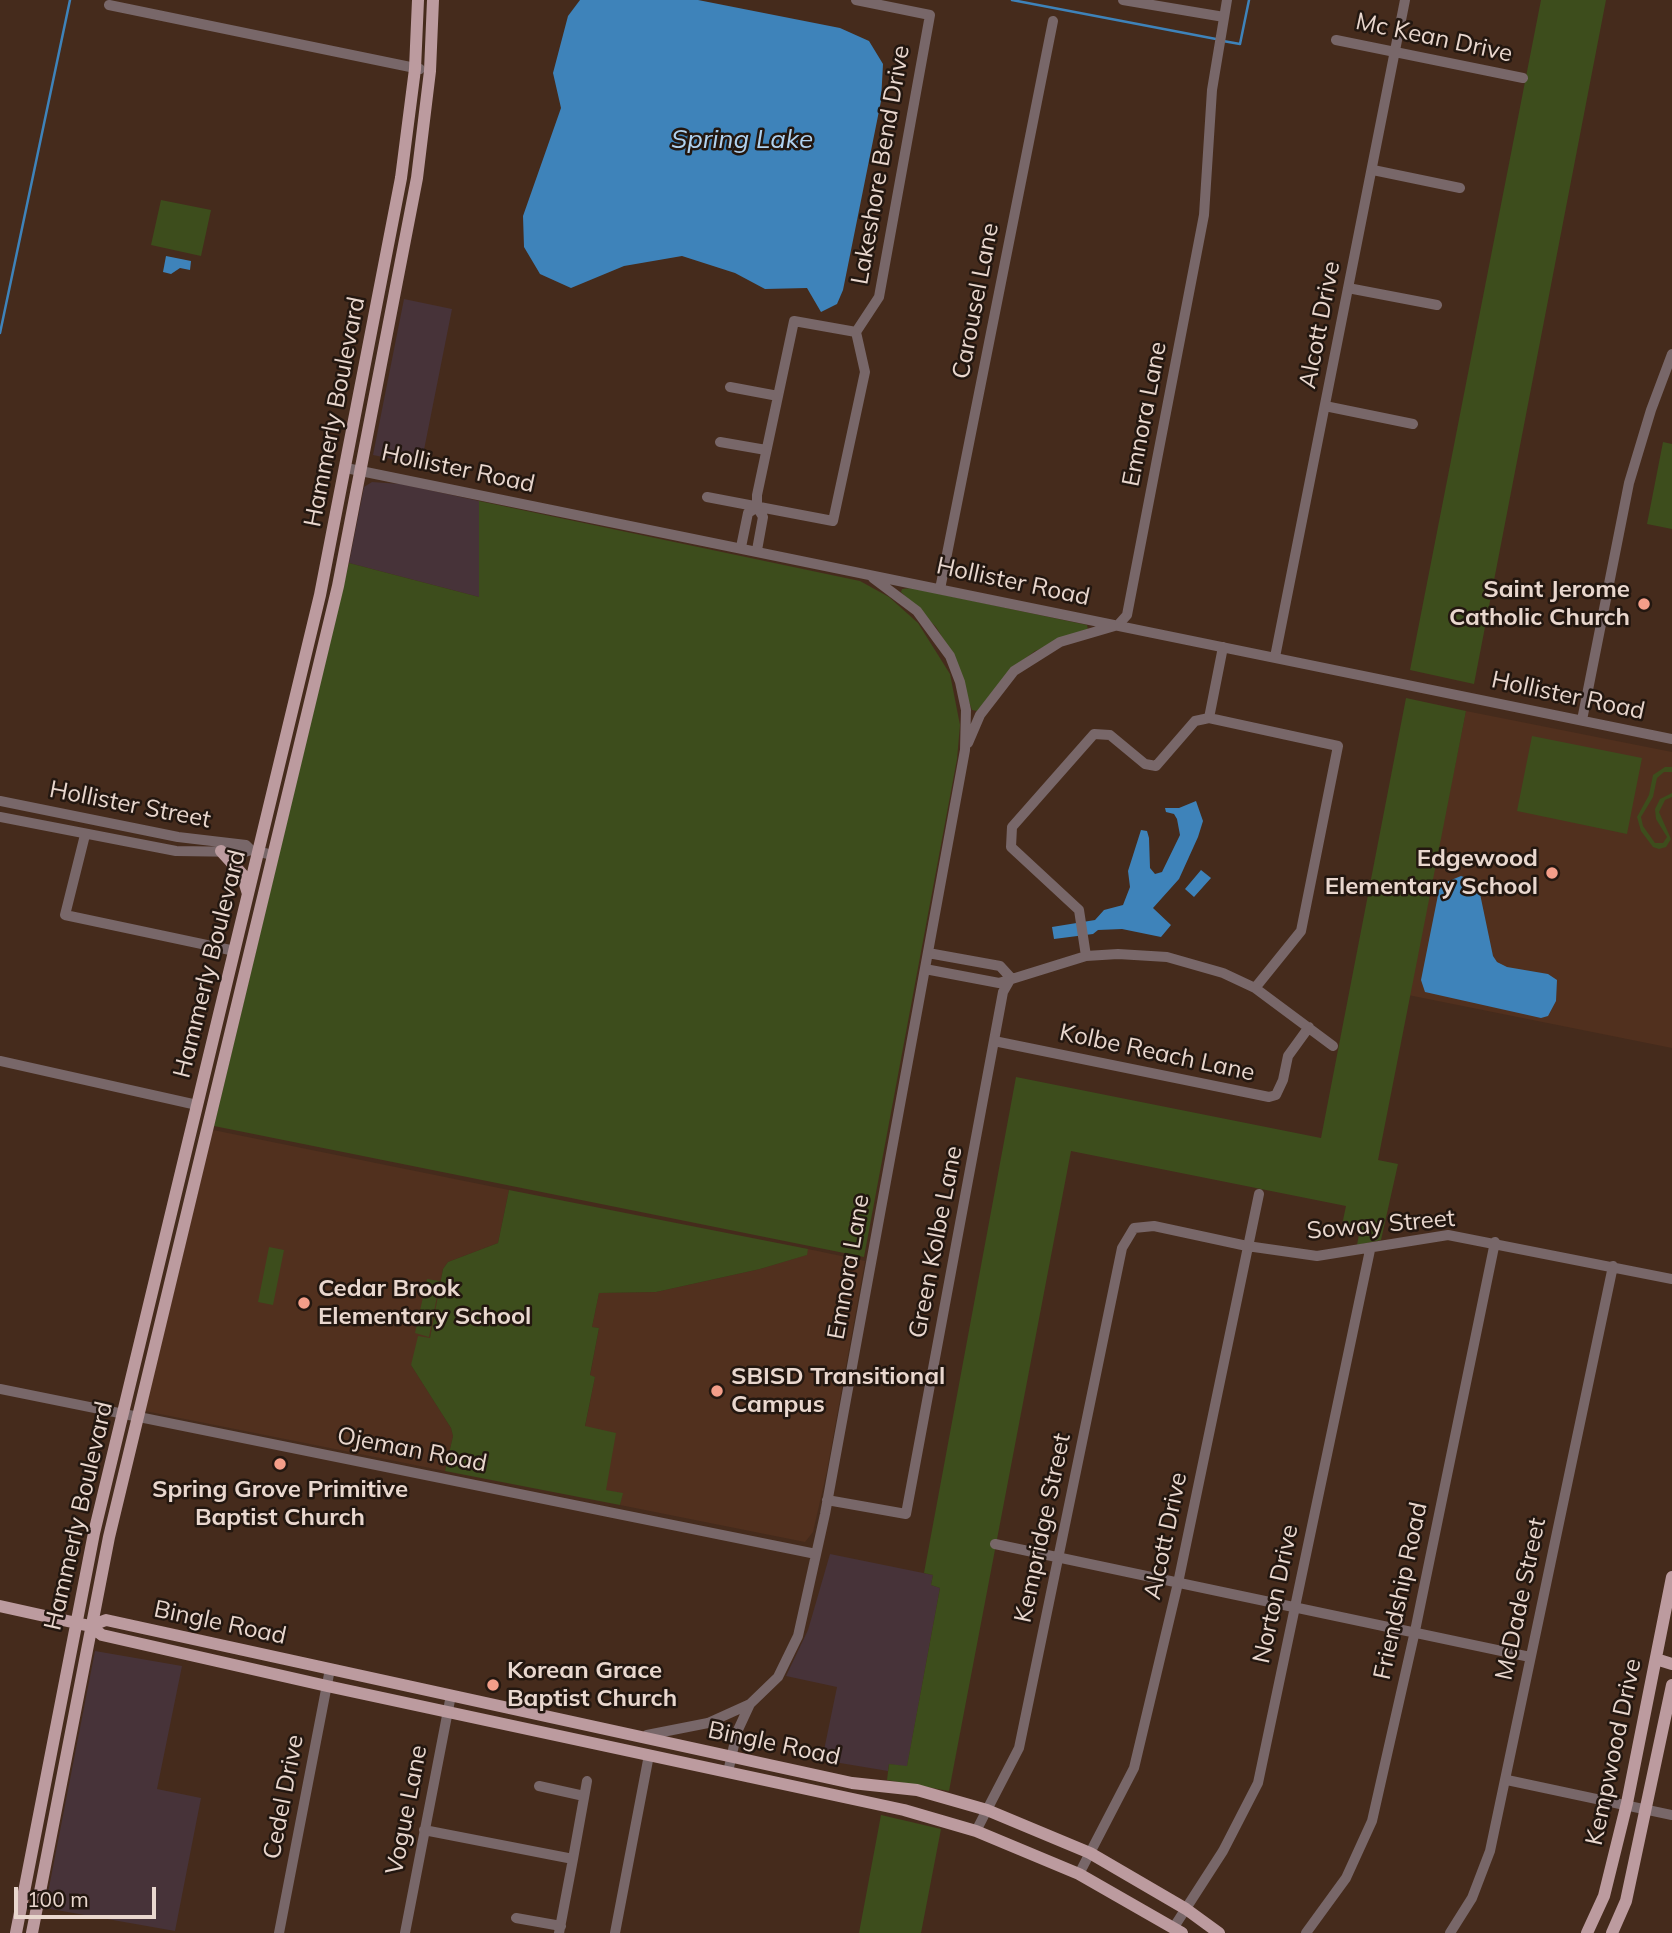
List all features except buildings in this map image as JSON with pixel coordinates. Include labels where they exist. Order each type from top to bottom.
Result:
[{"type":"main road","name":"Hammerly Boulevard","points":[[16,1933],[76,1622],[123,1415],[248,897],[255,851],[320,595],[401,178],[415,69],[418,0]]},
{"type":"main road","name":"Hammerly Boulevard","points":[[32,1933],[90,1626],[182,1230],[326,637],[361,470],[417,178],[430,71],[433,0]]},
{"type":"main road","points":[[401,178],[417,178]]},
{"type":"main road","points":[[375,317],[390,320]]},
{"type":"main road","points":[[221,851],[242,874],[248,897]]},
{"type":"main road","points":[[211,1049],[226,1053]]},
{"type":"main road","points":[[168,1227],[182,1230]]},
{"type":"main road","name":"Kempwood Drive","points":[[1587,1933],[1605,1896],[1627,1803],[1672,1577]]},
{"type":"main road","name":"Bingle Road","points":[[0,1606],[76,1622],[90,1626],[102,1635],[850,1798],[976,1830],[1079,1874],[1178,1930]]},
{"type":"main road","name":"Bingle Road","points":[[90,1626],[106,1620],[852,1783],[916,1790],[987,1810],[1090,1853],[1186,1909],[1219,1933]]},
{"type":"main road","points":[[218,1661],[221,1645]]},
{"type":"main road","points":[[1656,1659],[1672,1664]]},
{"type":"main road","name":"Kempwood Drive","points":[[1612,1933],[1626,1901],[1672,1685]]},
{"type":"main road","points":[[570,1738],[574,1723]]},
{"type":"main road","points":[[850,1798],[852,1783]]},
{"type":"main road","points":[[40,1812],[54,1814]]},
{"type":"street","name":"Lakeshore Bend Drive","points":[[856,0],[930,15],[879,297],[856,332]]},
{"type":"street","points":[[1123,0],[1224,17]]},
{"type":"street","name":"Emnora Lane","points":[[965,750],[980,715],[1014,671],[1060,642],[1118,625],[1127,615],[1196,265],[1204,215],[1216,58],[1227,0]]},
{"type":"street","name":"Alcott Drive","points":[[1275,657],[1405,0]]},
{"type":"street","points":[[109,5],[430,71]]},
{"type":"street","name":"Carousel Lane","points":[[940,589],[1053,21]]},
{"type":"street","name":"Mc Kean Drive","points":[[1336,40],[1523,78]]},
{"type":"street","points":[[1373,170],[1460,188]]},
{"type":"street","points":[[1348,289],[1437,305]]},
{"type":"street","points":[[707,497],[757,507],[833,521],[865,372],[856,332],[794,321],[766,450],[757,507],[763,517],[757,550]]},
{"type":"street","points":[[1582,720],[1629,483],[1651,410],[1672,354]]},
{"type":"street","points":[[730,387],[778,396]]},
{"type":"street","points":[[1325,406],[1413,424]]},
{"type":"street","points":[[720,442],[766,450]]},
{"type":"street","name":"Hollister Road","points":[[346,467],[1672,739]]},
{"type":"street","points":[[741,547],[748,513],[757,507]]},
{"type":"street","name":"Emnora Lane","points":[[728,1772],[737,1732],[750,1704],[778,1677],[798,1636],[827,1500],[965,750],[966,710],[960,682],[950,656],[917,611],[867,574]]},
{"type":"street","points":[[1209,718],[1223,646]]},
{"type":"street","points":[[1086,956],[1080,915],[1066,897],[1011,847],[1012,827],[1094,734],[1110,734],[1150,766],[1156,765],[1195,721],[1209,718],[1338,746],[1301,931],[1255,988]]},
{"type":"street","name":"Hollister Street","points":[[0,801],[178,838],[246,845],[255,851]]},
{"type":"street","name":"Hollister Street","points":[[0,817],[176,851],[255,851],[273,855]]},
{"type":"street","points":[[85,835],[65,915],[235,951]]},
{"type":"street","points":[[928,953],[1000,966],[1011,978]]},
{"type":"street","points":[[925,969],[999,983],[1086,956],[1118,954],[1167,957],[1210,968],[1255,988],[1333,1046]]},
{"type":"street","name":"Green Kolbe Lane","points":[[827,1500],[906,1514],[1003,992],[1011,978]]},
{"type":"street","name":"Kolbe Reach Lane","points":[[994,1041],[1269,1097],[1276,1094],[1292,1047],[1309,1027]]},
{"type":"street","points":[[0,1061],[197,1105]]},
{"type":"street","name":"Alcott Drive","points":[[1079,1874],[1135,1768],[1178,1583],[1259,1194]]},
{"type":"street","name":"Soway Street","points":[[1134,1228],[1154,1226],[1247,1246],[1317,1256],[1370,1250],[1448,1235],[1672,1279]]},
{"type":"street","name":"Kempridge Street","points":[[976,1830],[1019,1748],[1122,1248],[1134,1228]]},
{"type":"street","name":"Friendship Road","points":[[1306,1933],[1346,1878],[1372,1821],[1415,1631],[1494,1242]]},
{"type":"street","name":"Norton Drive","points":[[1178,1930],[1186,1909],[1223,1851],[1258,1783],[1370,1250]]},
{"type":"street","name":"McDade Street","points":[[1450,1933],[1472,1898],[1490,1851],[1613,1266]]},
{"type":"street","name":"Ojeman Road","points":[[0,1389],[816,1554]]},
{"type":"street","points":[[995,1544],[1530,1657]]},
{"type":"street","name":"Cedel Drive","points":[[279,1933],[330,1669]]},
{"type":"street","name":"Vogue Lane","points":[[405,1933],[451,1695]]},
{"type":"street","points":[[629,1735],[675,1731],[708,1723],[750,1704]]},
{"type":"street","points":[[615,1933],[649,1755]]},
{"type":"street","points":[[1507,1780],[1627,1803],[1672,1815]]},
{"type":"street","points":[[516,1918],[560,1929],[587,1781]]},
{"type":"street","points":[[539,1786],[584,1796]]},
{"type":"street","points":[[424,1830],[573,1859]]},
{"type":"shaded area","points":[[404,299],[452,309],[421,465],[373,455]]},
{"type":"shaded area","points":[[372,482],[401,484],[479,501],[479,597],[349,563],[364,487]]},
{"type":"shaded area","name":"Edgewood Elementary School","points":[[1466,711],[1672,752],[1672,1048],[1408,995]]},
{"type":"shaded area","name":"Cedar Brook Elementary School","points":[[213,1130],[509,1190],[498,1243],[448,1262],[443,1269],[430,1339],[411,1365],[451,1428],[453,1436],[445,1471],[145,1411]]},
{"type":"shaded area","name":"SBISD Transitional Campus","points":[[808,1249],[865,1261],[827,1471],[813,1532],[805,1542],[620,1505],[622,1494],[606,1490],[585,1427],[595,1377],[590,1376],[599,1328],[592,1327],[599,1293],[656,1292],[760,1269],[806,1255]]},
{"type":"shaded area","points":[[830,1554],[933,1575],[931,1585],[940,1588],[907,1767],[889,1764],[888,1771],[822,1760],[837,1687],[786,1676],[808,1630]]},
{"type":"shaded area","points":[[95,1651],[182,1666],[157,1789],[201,1798],[175,1931],[45,1908]]},
{"type":"green space","points":[[1541,0],[1606,0],[1474,684],[1410,670]]},
{"type":"green space","points":[[161,200],[211,210],[201,256],[151,245]]},
{"type":"green space","points":[[1663,442],[1672,444],[1672,529],[1647,524]]},
{"type":"green space","points":[[479,501],[860,581],[889,597],[918,623],[950,674],[960,725],[957,759],[864,1257],[214,1126],[349,563],[479,597]]},
{"type":"green space","points":[[911,588],[1087,625],[1088,630],[1035,651],[1011,669],[977,711],[972,710],[950,650],[936,627],[901,592],[902,589]]},
{"type":"green space","points":[[1406,698],[1466,711],[1378,1160],[1398,1164],[1381,1240],[1357,1245],[1360,1229],[1342,1225],[1346,1206],[1071,1151],[949,1791],[887,1780],[889,1764],[907,1766],[940,1588],[931,1585],[933,1575],[924,1573],[1016,1077],[1321,1138]]},
{"type":"green space","points":[[1532,736],[1642,758],[1627,834],[1517,811]]},
{"type":"green space","points":[[1665,767],[1672,767],[1672,772],[1664,772],[1657,778],[1653,797],[1641,817],[1643,826],[1655,843],[1663,843],[1667,837],[1656,819],[1655,809],[1660,799],[1672,793],[1672,797],[1665,800],[1659,812],[1671,839],[1666,847],[1659,849],[1653,847],[1641,831],[1637,817],[1649,795],[1653,775]]},
{"type":"green space","points":[[509,1190],[808,1249],[807,1255],[760,1269],[656,1292],[599,1293],[592,1327],[599,1328],[590,1375],[595,1377],[585,1426],[616,1433],[606,1490],[623,1493],[620,1505],[445,1471],[453,1436],[451,1428],[411,1365],[418,1336],[430,1338],[443,1269],[448,1262],[498,1243]]},
{"type":"green space","points":[[269,1247],[284,1250],[273,1305],[258,1302]]},
{"type":"green space","points":[[427,1279],[440,1281],[429,1337],[415,1333]]},
{"type":"green space","points":[[881,1815],[941,1829],[921,1933],[859,1933]]},
{"type":"water","name":"Spring Lake","points":[[580,0],[698,0],[840,28],[869,41],[883,64],[881,101],[843,290],[837,304],[821,312],[807,288],[765,289],[735,273],[682,256],[624,266],[571,288],[540,274],[524,247],[523,216],[561,108],[553,73],[568,16]]},
{"type":"water","points":[[166,256],[191,261],[190,270],[180,268],[171,274],[163,272]]},
{"type":"water","points":[[1196,801],[1203,821],[1198,837],[1179,879],[1153,908],[1171,925],[1161,937],[1122,929],[1098,930],[1093,934],[1054,939],[1052,927],[1095,920],[1104,910],[1123,905],[1130,887],[1128,871],[1141,830],[1147,831],[1149,838],[1150,868],[1155,874],[1162,872],[1180,835],[1177,819],[1174,814],[1166,812],[1165,808],[1179,808]]},
{"type":"water","points":[[1201,870],[1211,878],[1194,897],[1185,889]]},
{"type":"water","points":[[1461,876],[1470,879],[1479,889],[1493,956],[1497,962],[1507,967],[1548,974],[1557,980],[1556,1001],[1548,1016],[1541,1018],[1425,992],[1421,980],[1439,890],[1444,883]]},
{"type":"waterway","points":[[0,333],[70,0]]},
{"type":"waterway","points":[[1012,0],[1216,39]]},
{"type":"waterway","points":[[1223,41],[1240,44],[1249,0]]},
{"type":"place","name":"Saint Jerome Catholic Church","points":[[1644,604]]},
{"type":"place","name":"Edgewood Elementary School","points":[[1552,873]]},
{"type":"place","name":"Cedar Brook Elementary School","points":[[304,1303]]},
{"type":"place","name":"SBISD Transitional Campus","points":[[717,1391]]},
{"type":"place","name":"Spring Grove Primitive Baptist Church","points":[[280,1464]]},
{"type":"place","name":"Korean Grace Baptist Church","points":[[493,1685]]}]
